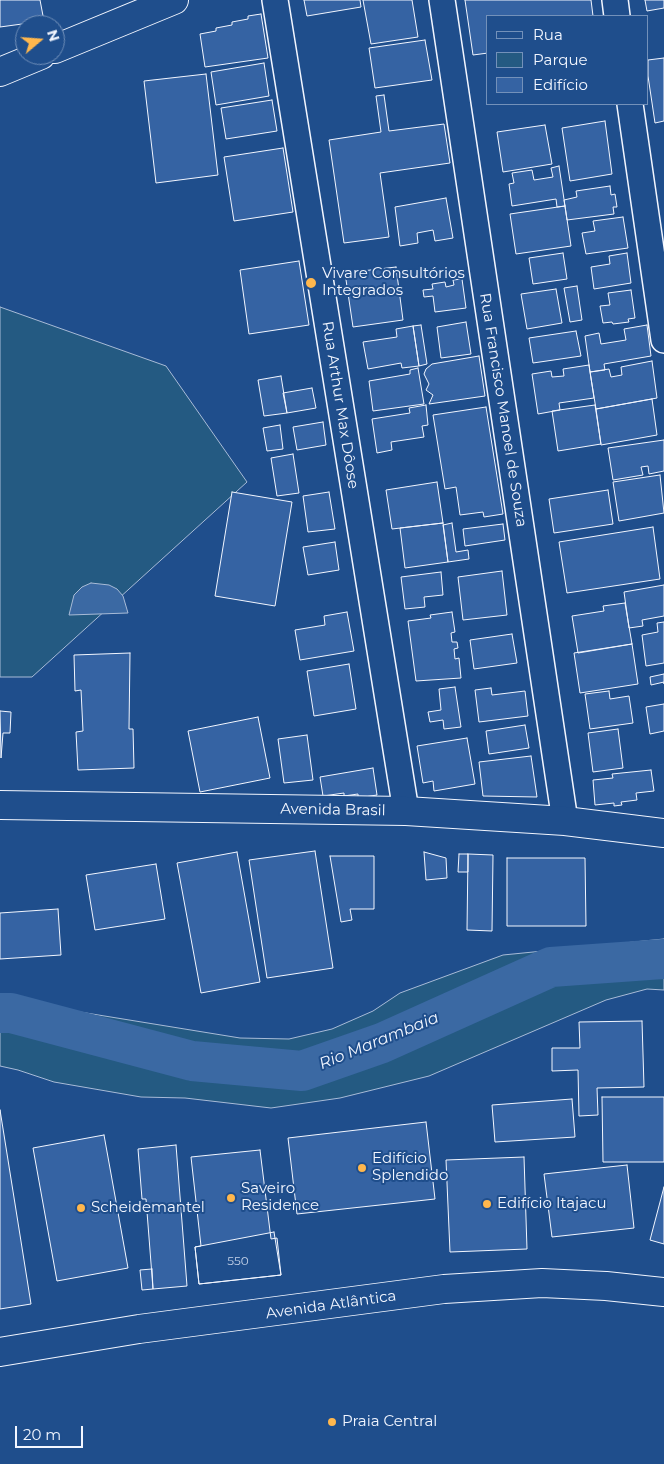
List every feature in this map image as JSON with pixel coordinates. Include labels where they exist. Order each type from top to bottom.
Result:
[{"type":"main road","points":[[65,45],[174,0]]},
{"type":"main road","points":[[0,72],[17,65]]},
{"type":"main road","name":"Avenida Brasil","points":[[0,805],[406,811],[565,821],[664,833]]},
{"type":"main road","name":"Avenida Atlântica","points":[[0,1352],[139,1329],[444,1289],[542,1283],[606,1286],[664,1292]]},
{"type":"street","name":"Rua Arthur Max Dôose","points":[[275,0],[406,811]]},
{"type":"street","name":"Rua Francisco Manoel de Souza","points":[[442,0],[565,821]]},
{"type":"street","points":[[615,0],[617,15]]},
{"type":"street","points":[[630,105],[664,340]]},
{"type":"green space","points":[[0,307],[166,366],[247,482],[32,677],[0,677]]},
{"type":"green space","points":[[664,939],[664,990],[647,989],[606,1000],[429,1076],[340,1098],[271,1108],[185,1098],[141,1097],[54,1082],[0,1066],[0,999],[240,1038],[289,1039],[332,1029],[373,1011],[400,993],[503,955]]},
{"type":"shaded area","points":[[91,583],[109,585],[117,589],[123,596],[128,613],[69,615],[74,595],[82,587]]},
{"type":"building","points":[[0,0],[40,0],[43,15],[15,15],[15,25],[0,27]]},
{"type":"building","points":[[304,0],[360,0],[361,7],[307,16]]},
{"type":"building","points":[[363,0],[412,0],[418,37],[371,44]]},
{"type":"building","points":[[465,0],[591,0],[593,15],[487,15],[487,53],[473,55]]},
{"type":"building","points":[[645,0],[664,0],[664,8],[647,11]]},
{"type":"building","points":[[261,14],[268,58],[205,67],[200,34],[232,25],[232,22],[248,19],[248,16]]},
{"type":"building","points":[[425,40],[432,80],[375,88],[369,48]]},
{"type":"building","points":[[664,58],[664,121],[655,123],[649,83],[649,60]]},
{"type":"building","points":[[264,63],[269,96],[216,105],[211,72]]},
{"type":"building","points":[[206,74],[218,175],[156,183],[144,81]]},
{"type":"building","points":[[384,95],[389,131],[444,124],[450,163],[380,173],[389,237],[344,243],[329,140],[381,132],[376,96]]},
{"type":"building","points":[[272,100],[277,131],[226,139],[221,108]]},
{"type":"building","points":[[605,121],[612,174],[570,181],[562,128]]},
{"type":"building","points":[[545,125],[552,164],[503,172],[497,132]]},
{"type":"building","points":[[283,148],[293,212],[234,221],[224,157]]},
{"type":"building","points":[[559,166],[565,206],[557,207],[556,199],[512,206],[509,184],[514,183],[512,173],[532,170],[534,180],[553,177],[551,168]]},
{"type":"building","points":[[610,186],[611,195],[615,194],[617,207],[613,207],[614,214],[567,220],[564,200],[577,197],[576,191]]},
{"type":"building","points":[[446,198],[453,238],[435,241],[433,230],[417,233],[418,243],[400,246],[395,207]]},
{"type":"building","points":[[565,206],[571,246],[516,254],[510,214]]},
{"type":"building","points":[[623,217],[628,248],[586,254],[582,233],[595,231],[593,221]]},
{"type":"building","points":[[563,253],[567,279],[533,284],[529,258]]},
{"type":"building","points":[[627,253],[631,283],[594,289],[591,267],[610,264],[609,256]]},
{"type":"building","points":[[299,261],[309,325],[249,334],[240,270]]},
{"type":"building","points":[[396,267],[403,320],[353,327],[345,273]]},
{"type":"building","points":[[462,279],[466,308],[435,312],[433,296],[424,297],[423,290],[433,289],[432,284],[445,282],[446,287],[454,285],[453,280]]},
{"type":"building","points":[[577,286],[582,320],[570,322],[564,288]]},
{"type":"building","points":[[556,289],[562,323],[527,329],[521,294]]},
{"type":"building","points":[[631,290],[635,318],[628,319],[629,322],[603,323],[600,306],[610,305],[608,293]]},
{"type":"building","points":[[466,322],[471,354],[441,358],[437,327]]},
{"type":"building","points":[[421,325],[427,364],[419,366],[413,326]]},
{"type":"building","points":[[647,325],[651,356],[604,364],[605,370],[590,372],[585,336],[599,333],[601,344],[626,340],[624,329]]},
{"type":"building","points":[[413,326],[419,366],[402,368],[401,363],[368,369],[363,342],[397,337],[396,329]]},
{"type":"building","points":[[576,331],[581,356],[533,363],[529,338]]},
{"type":"building","points":[[479,356],[485,396],[429,404],[433,395],[426,390],[429,384],[424,374],[426,369],[432,364]]},
{"type":"building","points":[[652,361],[657,398],[596,409],[590,372],[609,369],[611,377],[622,375],[621,367]]},
{"type":"building","points":[[589,365],[594,398],[559,403],[560,410],[538,414],[532,374],[551,371],[552,377],[564,376],[563,369]]},
{"type":"building","points":[[418,368],[424,404],[373,411],[369,381],[410,374],[410,370]]},
{"type":"building","points":[[281,376],[287,413],[264,416],[258,380]]},
{"type":"building","points":[[312,388],[316,408],[287,413],[283,393]]},
{"type":"building","points":[[652,399],[657,435],[601,445],[596,409]]},
{"type":"building","points":[[426,405],[428,425],[422,426],[424,437],[391,442],[392,450],[377,453],[372,419],[410,413],[409,408]]},
{"type":"building","points":[[595,405],[601,444],[558,451],[552,411]]},
{"type":"building","points":[[486,407],[503,514],[484,517],[483,512],[460,515],[456,487],[445,489],[433,415]]},
{"type":"building","points":[[323,422],[326,445],[297,450],[293,427]]},
{"type":"building","points":[[280,425],[283,449],[267,451],[263,428]]},
{"type":"building","points":[[664,440],[664,471],[649,474],[648,466],[641,467],[643,475],[613,480],[608,448]]},
{"type":"building","points":[[293,454],[299,493],[277,496],[271,458]]},
{"type":"building","points":[[660,475],[664,513],[619,521],[613,482]]},
{"type":"building","points":[[437,482],[443,523],[392,529],[386,490]]},
{"type":"building","points":[[608,490],[613,524],[554,533],[549,499]]},
{"type":"building","points":[[232,492],[292,502],[275,606],[215,596]]},
{"type":"building","points":[[329,492],[335,529],[308,532],[303,496]]},
{"type":"building","points":[[443,523],[448,562],[405,568],[400,528]]},
{"type":"building","points":[[452,523],[456,552],[468,550],[469,559],[448,562],[443,525]]},
{"type":"building","points":[[503,524],[505,540],[465,546],[463,529]]},
{"type":"building","points":[[653,527],[660,579],[567,593],[559,542]]},
{"type":"building","points":[[335,542],[339,570],[308,575],[303,547]]},
{"type":"building","points":[[502,571],[507,615],[463,620],[458,577]]},
{"type":"building","points":[[441,572],[443,595],[424,597],[425,607],[405,609],[401,577]]},
{"type":"building","points":[[664,585],[664,616],[642,620],[643,626],[629,628],[624,592]]},
{"type":"building","points":[[625,603],[632,644],[578,653],[572,616],[604,611],[603,606]]},
{"type":"building","points":[[347,612],[354,651],[300,660],[295,630],[325,625],[324,616]]},
{"type":"building","points":[[452,612],[455,632],[451,633],[452,642],[457,642],[458,648],[454,649],[455,659],[459,658],[461,678],[416,681],[408,621],[431,618],[430,615]]},
{"type":"building","points":[[664,622],[664,663],[646,666],[642,635],[658,632],[657,623]]},
{"type":"building","points":[[512,634],[517,663],[474,669],[470,640]]},
{"type":"building","points":[[632,644],[638,684],[580,693],[574,653]]},
{"type":"building","points":[[130,653],[129,729],[133,729],[134,768],[78,770],[76,732],[83,731],[81,690],[75,691],[74,655]]},
{"type":"building","points":[[349,664],[356,709],[314,716],[307,671]]},
{"type":"building","points":[[664,674],[664,682],[651,685],[650,677]]},
{"type":"building","points":[[455,687],[461,727],[444,729],[443,720],[430,722],[428,712],[441,710],[439,689]]},
{"type":"building","points":[[491,688],[492,695],[525,691],[528,716],[479,722],[475,690]]},
{"type":"building","points":[[609,691],[610,699],[629,696],[633,723],[590,729],[585,694]]},
{"type":"building","points":[[664,704],[664,731],[650,734],[646,707]]},
{"type":"building","points":[[0,711],[11,712],[10,733],[3,733],[1,758]]},
{"type":"building","points":[[258,717],[270,778],[200,792],[188,731]]},
{"type":"building","points":[[525,725],[529,748],[489,754],[486,731]]},
{"type":"building","points":[[618,729],[623,768],[593,772],[588,733]]},
{"type":"building","points":[[307,735],[313,780],[284,783],[278,739]]},
{"type":"building","points":[[467,738],[475,784],[434,791],[433,781],[423,783],[417,746]]},
{"type":"building","points":[[531,756],[537,797],[483,796],[479,762]]},
{"type":"building","points":[[373,768],[377,795],[358,798],[358,794],[344,796],[344,793],[323,796],[320,777]]},
{"type":"building","points":[[651,770],[654,791],[636,793],[637,800],[621,802],[622,805],[614,806],[614,803],[595,805],[593,780],[613,778],[612,774]]},
{"type":"building","points":[[315,851],[333,968],[267,978],[249,860]]},
{"type":"building","points":[[237,852],[260,982],[201,993],[177,863]]},
{"type":"building","points":[[424,852],[446,858],[447,878],[426,880]]},
{"type":"building","points":[[459,854],[468,854],[468,872],[458,872]]},
{"type":"building","points":[[468,854],[493,855],[492,931],[467,930]]},
{"type":"building","points":[[330,856],[374,856],[374,909],[350,909],[352,920],[341,922]]},
{"type":"building","points":[[507,858],[585,858],[586,926],[507,926]]},
{"type":"building","points":[[156,864],[165,919],[95,930],[86,875]]},
{"type":"building","points":[[58,909],[61,955],[0,959],[0,913]]},
{"type":"building","points":[[642,1021],[644,1087],[597,1088],[598,1115],[579,1116],[578,1070],[552,1071],[552,1048],[580,1048],[579,1022]]},
{"type":"building","points":[[602,1097],[664,1097],[664,1162],[603,1162]]},
{"type":"building","points":[[572,1099],[575,1137],[495,1142],[492,1105]]},
{"type":"building","points":[[0,1110],[31,1304],[0,1309]]},
{"type":"building","name":"Edifício Splendido","points":[[426,1122],[435,1199],[297,1214],[288,1138]]},
{"type":"building","name":"Scheidemantel","points":[[104,1135],[128,1268],[57,1281],[33,1148]]},
{"type":"building","points":[[176,1145],[187,1286],[153,1289],[146,1199],[142,1199],[138,1149]]},
{"type":"building","name":"Saveiro Residence","points":[[260,1150],[271,1239],[277,1238],[281,1275],[199,1284],[195,1247],[201,1246],[191,1157]]},
{"type":"building","name":"Edifício Itajacu","points":[[524,1157],[527,1249],[450,1252],[446,1160]]},
{"type":"building","points":[[627,1165],[634,1228],[552,1237],[544,1174]]},
{"type":"building","points":[[664,1187],[664,1244],[650,1240]]},
{"type":"building","points":[[274,1232],[281,1275],[199,1284],[195,1247]]},
{"type":"building","points":[[152,1269],[153,1289],[142,1290],[140,1270]]},
{"type":"waterway","name":"Rio Marambaia","points":[[0,1013],[11,1013],[192,1061],[302,1071],[382,1043],[551,967],[664,959]]},
{"type":"place","name":"Vivare Consultórios Integrados","points":[[311,283]]},
{"type":"place","name":"Edifício Splendido","points":[[362,1168]]},
{"type":"place","name":"Saveiro Residence","points":[[231,1198]]},
{"type":"place","name":"Edifício Itajacu","points":[[487,1204]]},
{"type":"place","name":"Scheidemantel","points":[[81,1208]]},
{"type":"place","name":"Praia Central","points":[[332,1422]]}]
